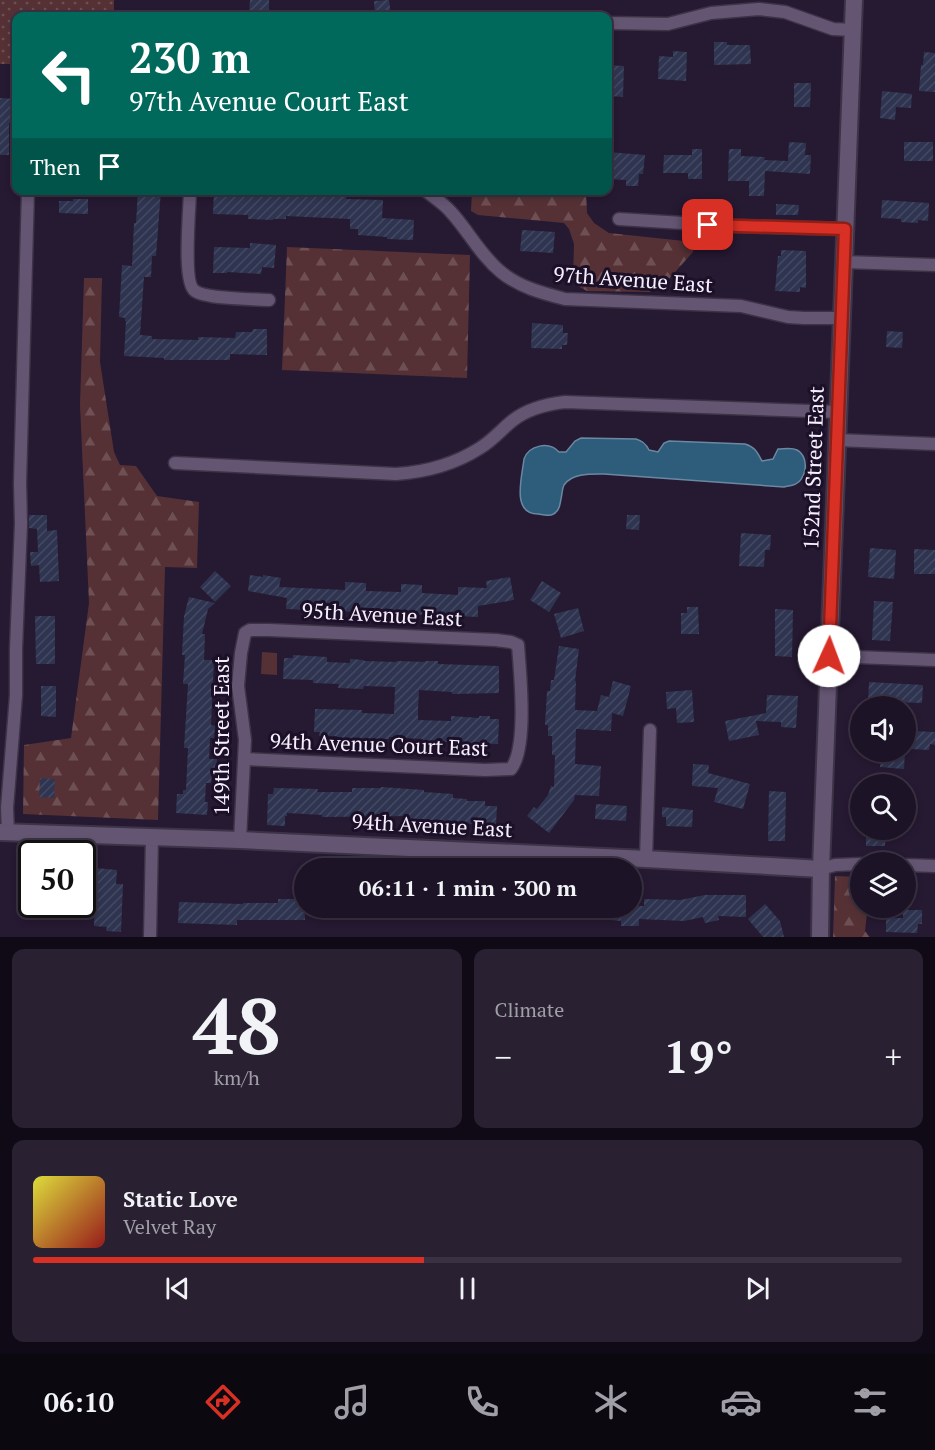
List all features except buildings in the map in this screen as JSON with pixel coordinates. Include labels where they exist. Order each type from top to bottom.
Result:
[{"type":"main road","name":"152nd Street East","points":[[820,937],[854,0]]},
{"type":"main road","name":"94th Avenue East","points":[[4,832],[240,840],[821,868]]},
{"type":"street","points":[[612,23],[668,24],[711,13],[759,9],[785,12],[833,29],[853,30]]},
{"type":"street","points":[[4,832],[16,695],[28,195]]},
{"type":"street","points":[[190,195],[187,261],[192,287],[195,291],[227,298],[269,300]]},
{"type":"street","name":"97th Avenue East","points":[[431,195],[449,209],[486,257],[501,272],[523,285],[546,294],[565,298],[741,306],[788,317],[842,318]]},
{"type":"street","points":[[619,219],[845,229]]},
{"type":"street","points":[[844,262],[935,265]]},
{"type":"street","points":[[175,462],[396,474],[411,472],[461,459],[491,440],[523,414],[565,402],[838,412]]},
{"type":"street","points":[[837,440],[935,444]]},
{"type":"street","name":"95th Avenue East","points":[[245,633],[250,630],[269,630],[496,640],[518,645],[522,696],[520,736],[516,762],[511,769]]},
{"type":"street","name":"149th Street East","points":[[240,840],[245,759],[244,728],[238,686],[245,633]]},
{"type":"street","points":[[829,656],[935,660]]},
{"type":"street","points":[[646,859],[650,730]]},
{"type":"street","name":"94th Avenue Court East","points":[[245,759],[485,770],[511,769]]},
{"type":"street","points":[[150,937],[152,838]]},
{"type":"street","name":"94th Avenue East","points":[[821,868],[850,864]]},
{"type":"street","points":[[916,865],[935,866]]},
{"type":"green space","points":[[0,0],[114,0],[114,12],[12,12],[12,64],[0,64]]},
{"type":"green space","points":[[472,195],[586,195],[587,213],[594,223],[609,233],[684,241],[693,246],[693,252],[658,289],[648,292],[587,291],[576,285],[573,279],[574,244],[569,229],[564,223],[478,215],[471,211]]},
{"type":"green space","points":[[287,247],[470,255],[467,378],[282,370]]},
{"type":"green space","points":[[84,278],[102,278],[100,362],[114,452],[120,465],[136,466],[157,496],[199,502],[197,568],[165,567],[158,820],[23,814],[24,745],[71,738],[89,603],[80,405]]},
{"type":"green space","points":[[262,652],[277,653],[277,675],[261,674]]},
{"type":"green space","points":[[835,876],[850,877],[850,918],[866,918],[865,931],[870,937],[833,937]]},
{"type":"water","points":[[581,438],[636,439],[644,443],[649,450],[658,452],[664,443],[669,441],[745,444],[757,452],[762,461],[773,459],[778,449],[792,449],[801,453],[805,469],[798,483],[784,487],[604,474],[582,475],[572,478],[564,485],[559,508],[554,514],[530,512],[524,508],[521,501],[520,484],[524,459],[530,450],[540,446],[550,446],[559,452],[566,452],[575,441]]},
{"type":"route","points":[[708,225],[845,229],[829,656]]}]
